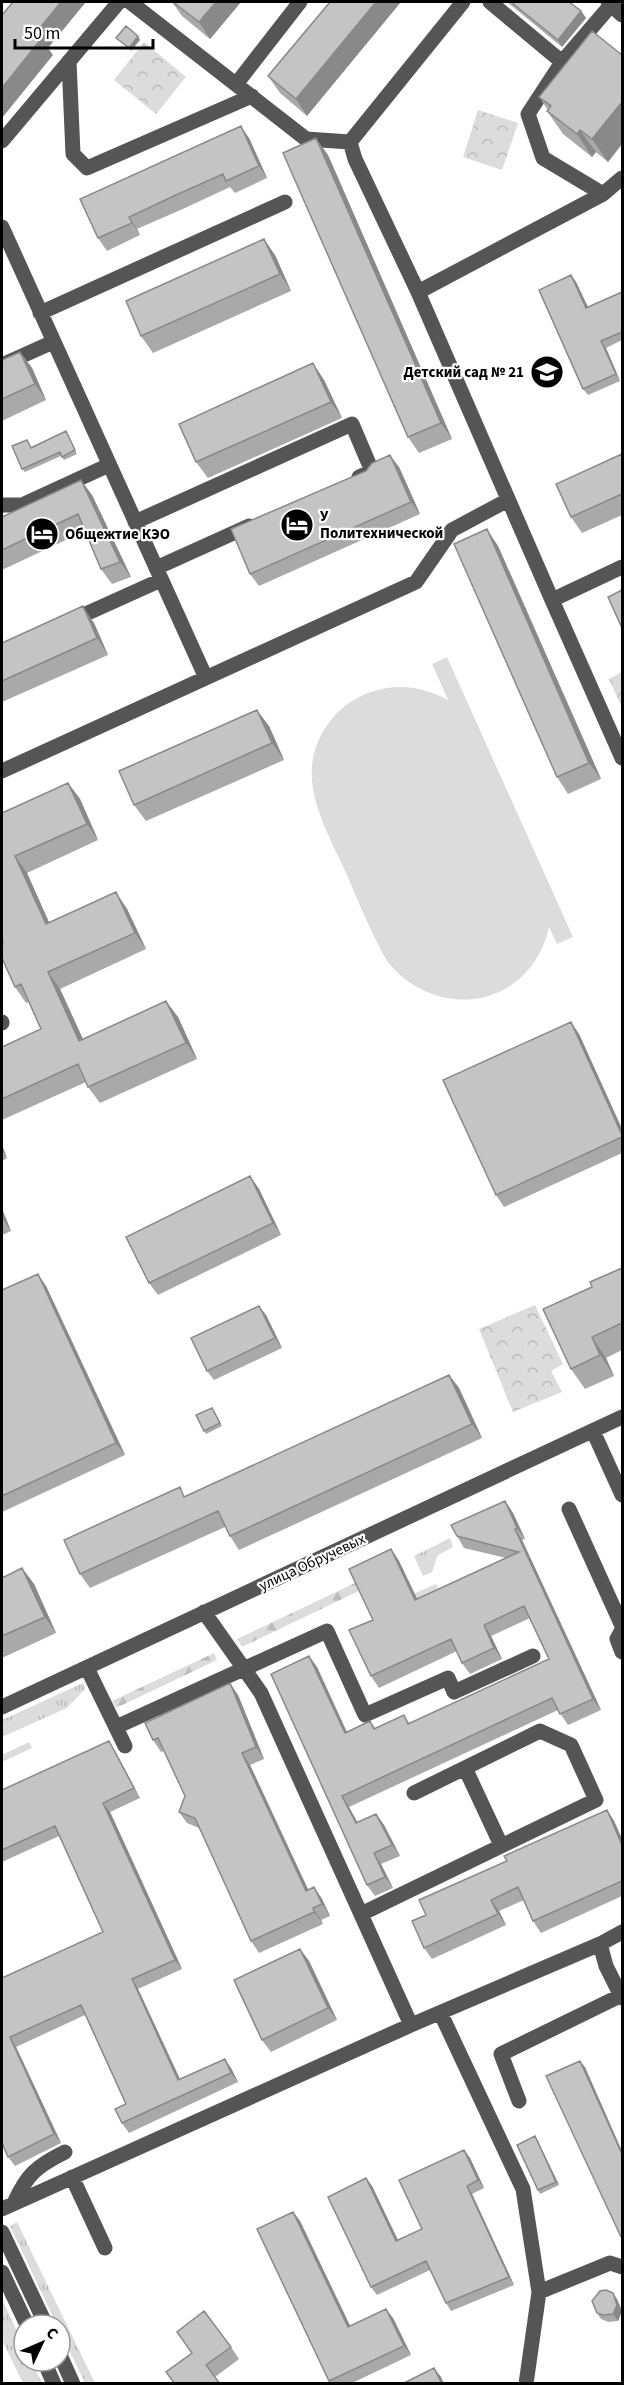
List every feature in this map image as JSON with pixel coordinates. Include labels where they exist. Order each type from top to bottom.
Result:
[{"type":"street","points":[[2,141],[119,2]]},
{"type":"street","points":[[130,2],[237,83],[306,139],[350,142]]},
{"type":"street","points":[[237,83],[300,2]]},
{"type":"street","points":[[350,142],[463,2]]},
{"type":"street","points":[[490,2],[562,62]]},
{"type":"street","points":[[603,194],[543,158],[528,114],[562,62],[614,7]]},
{"type":"street","points":[[69,61],[73,154],[87,168],[252,96]]},
{"type":"street","points":[[350,142],[355,159],[418,292],[622,758]]},
{"type":"street","points":[[418,292],[603,194],[622,178]]},
{"type":"street","points":[[40,313],[285,202]]},
{"type":"street","points":[[2,227],[206,678]]},
{"type":"street","points":[[2,365],[53,342]]},
{"type":"street","points":[[135,522],[352,424],[372,471],[340,485]]},
{"type":"street","points":[[2,505],[22,505],[109,465]]},
{"type":"street","points":[[2,771],[417,582],[453,530],[508,500]]},
{"type":"street","points":[[53,629],[264,519]]},
{"type":"street","points":[[552,600],[622,567]]},
{"type":"street","name":"улица Обручевых","points":[[2,1707],[622,1418]]},
{"type":"street","points":[[593,1431],[622,1495]]},
{"type":"street","points":[[569,1509],[622,1628],[617,1638],[622,1652]]},
{"type":"street","points":[[204,1612],[221,1640],[261,1693],[411,2025]]},
{"type":"street","points":[[116,1727],[327,1631],[365,1715],[448,1678],[454,1692],[532,1656]]},
{"type":"street","points":[[87,1668],[125,1746]]},
{"type":"street","points":[[361,1914],[596,1800],[571,1745],[540,1731],[414,1793]]},
{"type":"street","points":[[465,1768],[501,1845]]},
{"type":"street","points":[[8,2206],[411,2025],[600,1944],[622,1932]]},
{"type":"street","points":[[519,2101],[501,2054],[622,1996],[606,1966],[600,1944]]},
{"type":"street","points":[[441,2014],[523,2189],[539,2292],[526,2384]]},
{"type":"street","points":[[8,2206],[23,2182],[39,2165],[65,2152]]},
{"type":"street","points":[[72,2176],[105,2248]]},
{"type":"street","points":[[2,2232],[40,2313]]},
{"type":"street","points":[[539,2292],[610,2263],[622,2267]]},
{"type":"street","points":[[2,2272],[21,2313]]},
{"type":"green space","points":[[144,42],[186,77],[156,114],[114,80]]},
{"type":"green space","points":[[478,110],[518,123],[502,170],[463,157]]},
{"type":"green space","points":[[447,657],[573,937],[557,944],[549,927],[539,954],[523,975],[503,990],[480,998],[455,999],[431,994],[408,981],[387,961],[370,929],[322,821],[313,785],[312,767],[316,748],[324,730],[338,712],[367,694],[390,688],[414,688],[448,700],[432,664]]},
{"type":"green space","points":[[622,672],[622,708],[609,679]]},
{"type":"green space","points":[[535,1305],[563,1364],[551,1371],[562,1392],[513,1412],[479,1329]]},
{"type":"green space","points":[[450,1538],[453,1547],[438,1555],[432,1572],[423,1576],[414,1556]]},
{"type":"green space","points":[[355,1583],[359,1591],[242,1647],[237,1639]]},
{"type":"green space","points":[[436,1584],[443,1599],[385,1606]]},
{"type":"green space","points":[[214,1653],[217,1660],[116,1708],[112,1701]]},
{"type":"green space","points":[[83,1683],[85,1689],[67,1708],[2,1737],[2,1720]]},
{"type":"green space","points":[[29,1742],[32,1748],[2,1762],[2,1755]]},
{"type":"green space","points":[[17,2222],[61,2313],[51,2313],[10,2226]]},
{"type":"green space","points":[[2,2299],[12,2320],[12,2360],[2,2340]]},
{"type":"green space","points":[[72,2336],[95,2383],[85,2383],[72,2356]]},
{"type":"green space","points":[[18,2373],[37,2373],[42,2383],[23,2383]]},
{"type":"building","points":[[13,2],[61,2],[35,34],[41,39],[2,88],[2,15]]},
{"type":"building","points":[[173,2],[216,2],[199,22]]},
{"type":"building","points":[[330,2],[376,2],[296,99],[268,76]]},
{"type":"building","points":[[511,2],[569,2],[581,11],[558,40]]},
{"type":"building","points":[[126,26],[138,36],[129,48],[116,38]]},
{"type":"building","points":[[592,31],[622,55],[622,102],[592,139],[580,130],[577,134],[547,111],[551,106],[539,97]]},
{"type":"building","points":[[241,126],[259,166],[226,181],[223,174],[176,195],[129,217],[132,223],[98,238],[80,199]]},
{"type":"building","points":[[316,138],[441,423],[408,437],[283,153]]},
{"type":"building","points":[[264,239],[280,274],[141,336],[126,301]]},
{"type":"building","points":[[571,275],[586,308],[622,292],[622,332],[601,341],[616,374],[583,389],[539,290]]},
{"type":"building","points":[[20,352],[35,384],[2,399],[2,360]]},
{"type":"building","points":[[313,363],[331,402],[196,462],[179,424]]},
{"type":"building","points":[[66,431],[75,450],[62,457],[60,452],[22,469],[12,446],[27,440],[31,448]]},
{"type":"building","points":[[622,454],[622,494],[571,517],[556,484]]},
{"type":"building","points":[[390,455],[411,502],[250,574],[231,529],[366,471],[372,463]]},
{"type":"building","points":[[81,480],[120,562],[101,569],[78,514],[2,550],[2,517]]},
{"type":"building","points":[[487,529],[589,763],[557,777],[454,544]]},
{"type":"building","points":[[622,590],[622,628],[608,597]]},
{"type":"building","points":[[83,606],[97,638],[2,681],[2,643]]},
{"type":"building","points":[[257,710],[272,743],[134,805],[119,771]]},
{"type":"building","points":[[68,783],[87,824],[15,856],[46,924],[116,892],[135,933],[48,972],[79,1041],[166,1001],[186,1043],[88,1087],[78,1064],[2,1099],[2,1047],[41,1029],[21,984],[15,987],[2,958],[2,813]]},
{"type":"building","points":[[571,1022],[622,1137],[496,1195],[443,1080]]},
{"type":"building","points":[[250,1176],[273,1223],[149,1283],[126,1237]]},
{"type":"building","points":[[622,1268],[622,1323],[592,1337],[600,1355],[571,1369],[543,1309],[592,1287],[590,1282]]},
{"type":"building","points":[[38,1274],[116,1443],[2,1496],[2,1290]]},
{"type":"building","points":[[259,1306],[275,1338],[207,1371],[191,1338]]},
{"type":"building","points":[[449,1375],[472,1424],[230,1536],[218,1511],[80,1574],[64,1540],[180,1487],[184,1497]]},
{"type":"building","points":[[212,1408],[220,1423],[204,1431],[196,1415]]},
{"type":"building","points":[[505,1501],[517,1528],[515,1529],[593,1699],[560,1714],[552,1698],[342,1796],[356,1823],[376,1814],[392,1845],[374,1853],[385,1877],[367,1885],[271,1674],[309,1656],[345,1733],[370,1721],[374,1729],[404,1715],[408,1724],[549,1659],[524,1606],[484,1625],[494,1648],[462,1663],[451,1639],[371,1676],[349,1630],[373,1620],[349,1569],[391,1549],[415,1600],[519,1552],[457,1536],[451,1525]]},
{"type":"building","points":[[22,1568],[45,1617],[2,1636],[2,1578]]},
{"type":"building","points":[[230,1683],[256,1747],[242,1753],[306,1891],[314,1887],[322,1904],[313,1908],[314,1912],[251,1941],[195,1818],[179,1812],[185,1796],[158,1738],[153,1740],[145,1723]]},
{"type":"building","points":[[109,1741],[134,1788],[103,1803],[175,1960],[132,1979],[178,2080],[225,2059],[231,2073],[122,2123],[115,2109],[126,2104],[81,2005],[10,2037],[54,2134],[8,2157],[2,2143],[2,1978],[103,1932],[55,1826],[2,1850],[2,1790]]},
{"type":"building","points":[[607,1810],[622,1845],[622,1881],[533,1921],[518,1887],[491,1900],[498,1914],[424,1948],[412,1921],[426,1915],[419,1900],[507,1861],[504,1856]]},
{"type":"building","points":[[300,1949],[328,2008],[262,2040],[234,1980]]},
{"type":"building","points":[[580,2061],[622,2154],[622,2239],[546,2076]]},
{"type":"building","points":[[535,2136],[556,2182],[538,2190],[517,2145]]},
{"type":"building","points":[[464,2150],[478,2180],[467,2186],[509,2277],[446,2303],[426,2261],[371,2287],[328,2197],[366,2178],[396,2241],[422,2229],[399,2180]]},
{"type":"building","points":[[293,2212],[348,2327],[386,2309],[404,2346],[329,2381],[257,2229]]},
{"type":"building","points":[[606,2290],[613,2293],[617,2305],[613,2314],[603,2315],[597,2313],[592,2301],[600,2291]]},
{"type":"building","points":[[204,2311],[231,2347],[206,2365],[220,2384],[175,2384],[166,2372],[192,2353],[177,2332]]},
{"type":"building","points":[[434,2368],[442,2384],[402,2384]]},
{"type":"place","name":"Детский сад № 21","points":[[547,372]]},
{"type":"place","name":"У Политехнической","points":[[297,525]]},
{"type":"place","name":"Общежтие КЭО","points":[[42,534]]}]
